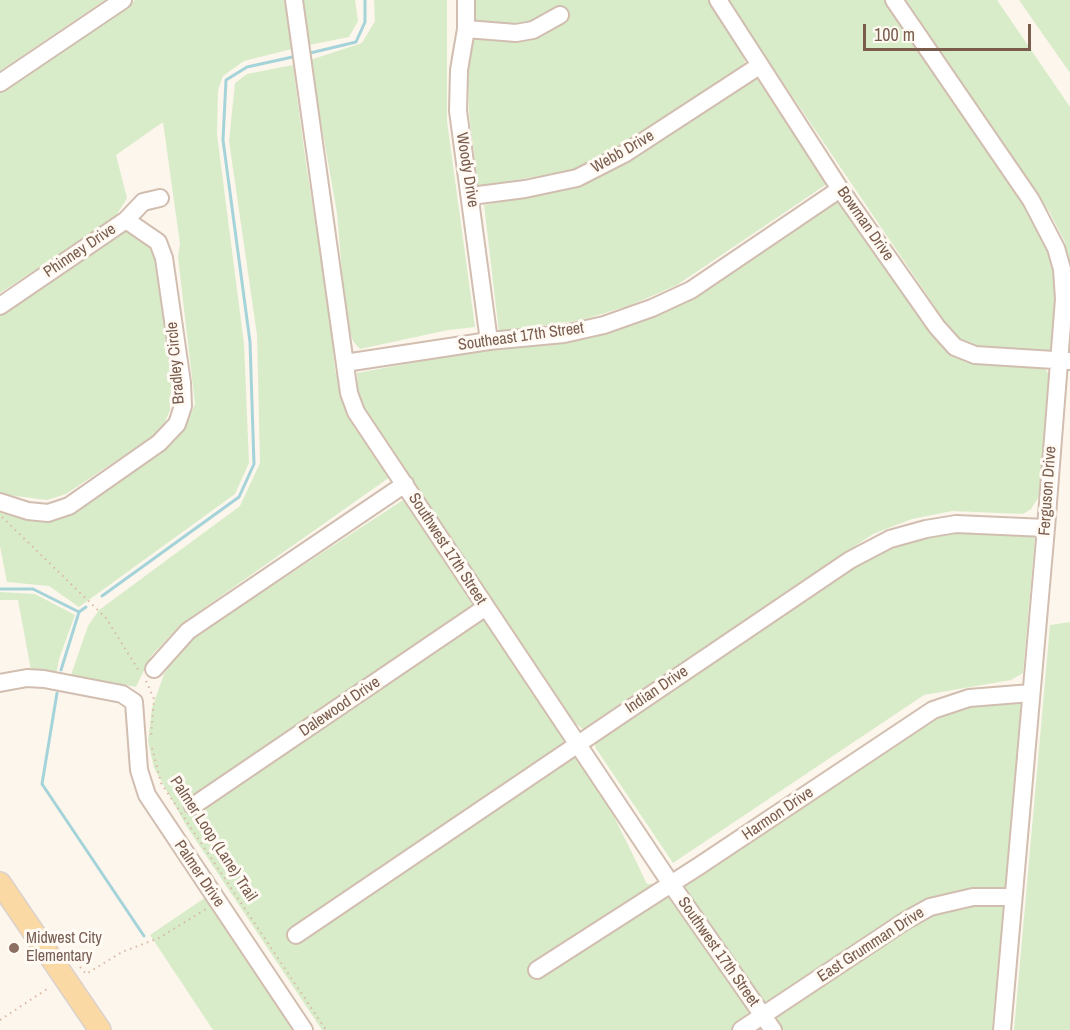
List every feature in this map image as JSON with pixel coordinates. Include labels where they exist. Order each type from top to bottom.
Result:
[{"type":"main road","points":[[2,889],[100,1030]]},
{"type":"street","points":[[0,83],[123,0]]},
{"type":"street","name":"Southwest 17th Street","points":[[294,0],[349,393],[356,412],[671,884],[773,1030]]},
{"type":"street","name":"Woody Drive","points":[[466,0],[466,29],[459,70],[458,111],[489,341]]},
{"type":"street","name":"Bowman Drive","points":[[718,0],[840,189],[937,327],[955,347],[975,355],[1064,361]]},
{"type":"street","name":"Ferguson Drive","points":[[894,0],[1031,200],[1056,248],[1062,269],[1064,361],[1030,693],[1002,1030]]},
{"type":"street","points":[[466,29],[516,33],[533,30],[560,15]]},
{"type":"street","name":"Webb Drive","points":[[471,196],[525,189],[577,178],[624,154],[759,66]]},
{"type":"street","name":"Southeast 17th Street","points":[[345,363],[489,341],[564,334],[604,325],[652,308],[691,290],[840,189]]},
{"type":"street","name":"Phinney Drive","points":[[0,306],[126,220],[143,202],[160,198]]},
{"type":"street","name":"Bradley Circle","points":[[0,502],[28,511],[48,513],[69,506],[159,443],[177,424],[183,406],[182,383],[164,258],[158,242],[126,220]]},
{"type":"street","points":[[153,669],[188,631],[405,484]]},
{"type":"street","name":"Indian Drive","points":[[296,935],[850,560],[890,539],[926,529],[956,525],[1046,528]]},
{"type":"street","name":"Dalewood Drive","points":[[193,807],[486,607]]},
{"type":"street","name":"Palmer Drive","points":[[0,683],[27,678],[44,679],[122,694],[134,702],[139,770],[147,795],[304,1030]]},
{"type":"street","name":"Harmon Drive","points":[[537,970],[933,710],[969,698],[1030,693]]},
{"type":"street","name":"East Grumman Drive","points":[[741,1030],[930,907],[974,897],[1013,897]]},
{"type":"path","name":"Palmer Loop (Lane) Trail","points":[[0,515],[106,618],[137,666],[154,699],[151,741],[161,783],[326,1030]]},
{"type":"path","points":[[80,967],[86,974],[122,952],[151,942],[208,907]]},
{"type":"path","points":[[0,1020],[53,985]]},
{"type":"green space","points":[[0,0],[105,0],[0,71]]},
{"type":"green space","points":[[135,0],[287,0],[292,49],[244,61],[223,76],[218,90],[217,134],[244,344],[249,463],[235,494],[79,607],[49,586],[7,582],[0,546],[0,512],[33,519],[165,445],[186,425],[195,404],[178,257],[180,244],[163,122],[116,155],[127,198],[114,219],[0,293],[0,92]]},
{"type":"green space","points":[[302,0],[355,0],[358,21],[349,37],[309,45]]},
{"type":"green space","points":[[374,0],[447,0],[447,121],[475,327],[448,330],[360,349],[353,341],[346,322],[337,213],[310,60],[362,43],[375,21]]},
{"type":"green space","points":[[474,0],[709,0],[744,54],[745,65],[614,151],[571,170],[478,187],[469,114],[468,80]]},
{"type":"green space","points":[[727,0],[888,0],[1043,235],[1054,268],[1056,302],[1051,351],[981,347],[964,343],[946,323]]},
{"type":"green space","points":[[906,0],[997,0],[1070,107],[1070,330],[1069,267],[1065,242],[1050,213]]},
{"type":"green space","points":[[1019,0],[1070,0],[1070,73]]},
{"type":"green space","points":[[293,65],[330,314],[335,370],[343,396],[390,477],[180,625],[151,656],[136,687],[71,675],[88,626],[99,610],[240,506],[260,463],[257,335],[229,141],[235,83],[247,74]]},
{"type":"green space","points":[[755,76],[827,184],[677,285],[631,305],[582,320],[499,332],[484,205],[582,186],[621,165]]},
{"type":"green space","points":[[831,201],[840,202],[942,344],[1043,367],[1048,373],[1051,380],[1041,493],[1031,509],[1023,514],[952,511],[912,519],[873,534],[583,729],[573,722],[385,442],[358,397],[357,373],[464,353],[568,341],[599,333]]},
{"type":"green space","points":[[127,228],[144,238],[155,252],[158,263],[171,384],[170,410],[164,424],[156,434],[66,494],[47,500],[0,494],[0,316]]},
{"type":"green space","points":[[403,500],[611,810],[647,884],[683,884],[942,714],[962,707],[1023,701],[992,1030],[322,1030],[187,827],[154,768],[148,741],[152,708],[164,674],[182,648],[201,632]]},
{"type":"green space","points":[[965,531],[1032,533],[1035,538],[1023,673],[1011,680],[924,695],[673,863],[595,747],[597,737],[844,572],[888,548],[940,533]]},
{"type":"green space","points":[[0,592],[35,594],[75,615],[59,659],[56,675],[31,670],[18,600],[0,600]]},
{"type":"green space","points":[[1070,622],[1070,1030],[1014,1030],[1050,625]]},
{"type":"green space","points":[[206,897],[297,1030],[213,1030],[150,935]]},
{"type":"waterway","points":[[306,54],[356,42],[365,22],[365,0]]},
{"type":"waterway","points":[[102,596],[239,497],[254,464],[250,342],[223,140],[226,80],[247,67],[297,56]]},
{"type":"waterway","points":[[0,589],[33,589],[79,612]]},
{"type":"waterway","points":[[61,670],[79,612],[86,607]]},
{"type":"waterway","points":[[57,693],[42,784],[144,936]]},
{"type":"place","name":"Midwest City Elementary","points":[[14,948]]}]
